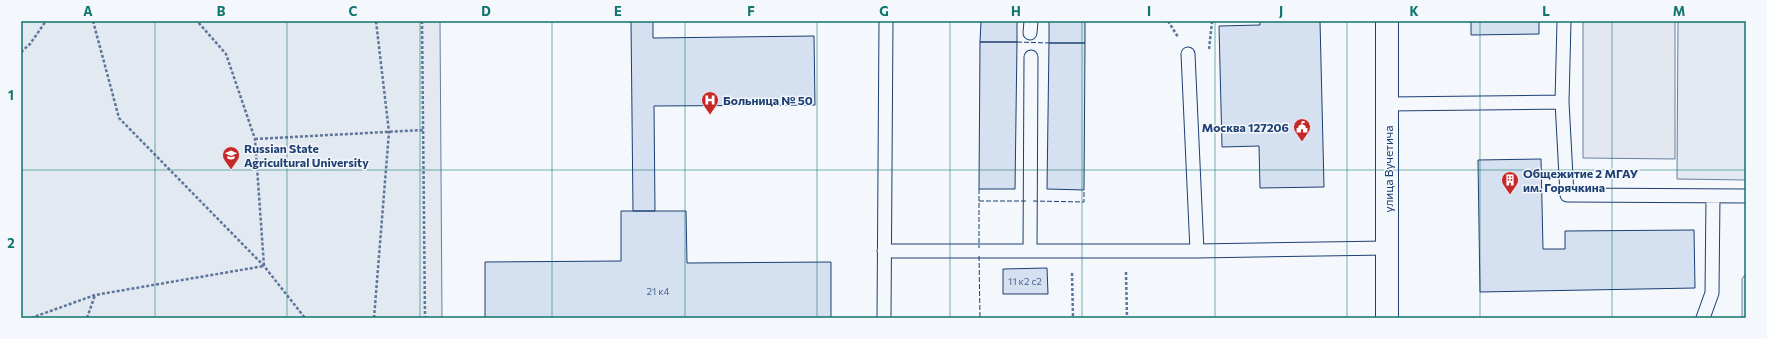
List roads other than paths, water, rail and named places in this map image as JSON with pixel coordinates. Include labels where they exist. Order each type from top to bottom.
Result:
[{"type":"street","name":"улица Вучетича","points":[[1387,21],[1387,318]]},
{"type":"lane","points":[[884,318],[886,21]]},
{"type":"lane","points":[[1564,21],[1562,102],[1567,195],[1746,196]]},
{"type":"lane","points":[[1188,54],[1197,251]]},
{"type":"lane","points":[[1030,251],[1031,57]]},
{"type":"lane","points":[[1388,104],[1562,102]]},
{"type":"lane","points":[[1703,318],[1712,294],[1713,196]]},
{"type":"lane","points":[[884,251],[1071,252],[1388,248]]},
{"type":"place","name":"Больница № 50","points":[[710,115]]},
{"type":"place","name":"Москва 127206","points":[[1302,142]]},
{"type":"place","name":"Russian State Agricultural University","points":[[231,170]]},
{"type":"place","name":"Общежитие 2 МГАУ им. Горячкина","points":[[1510,195]]}]
